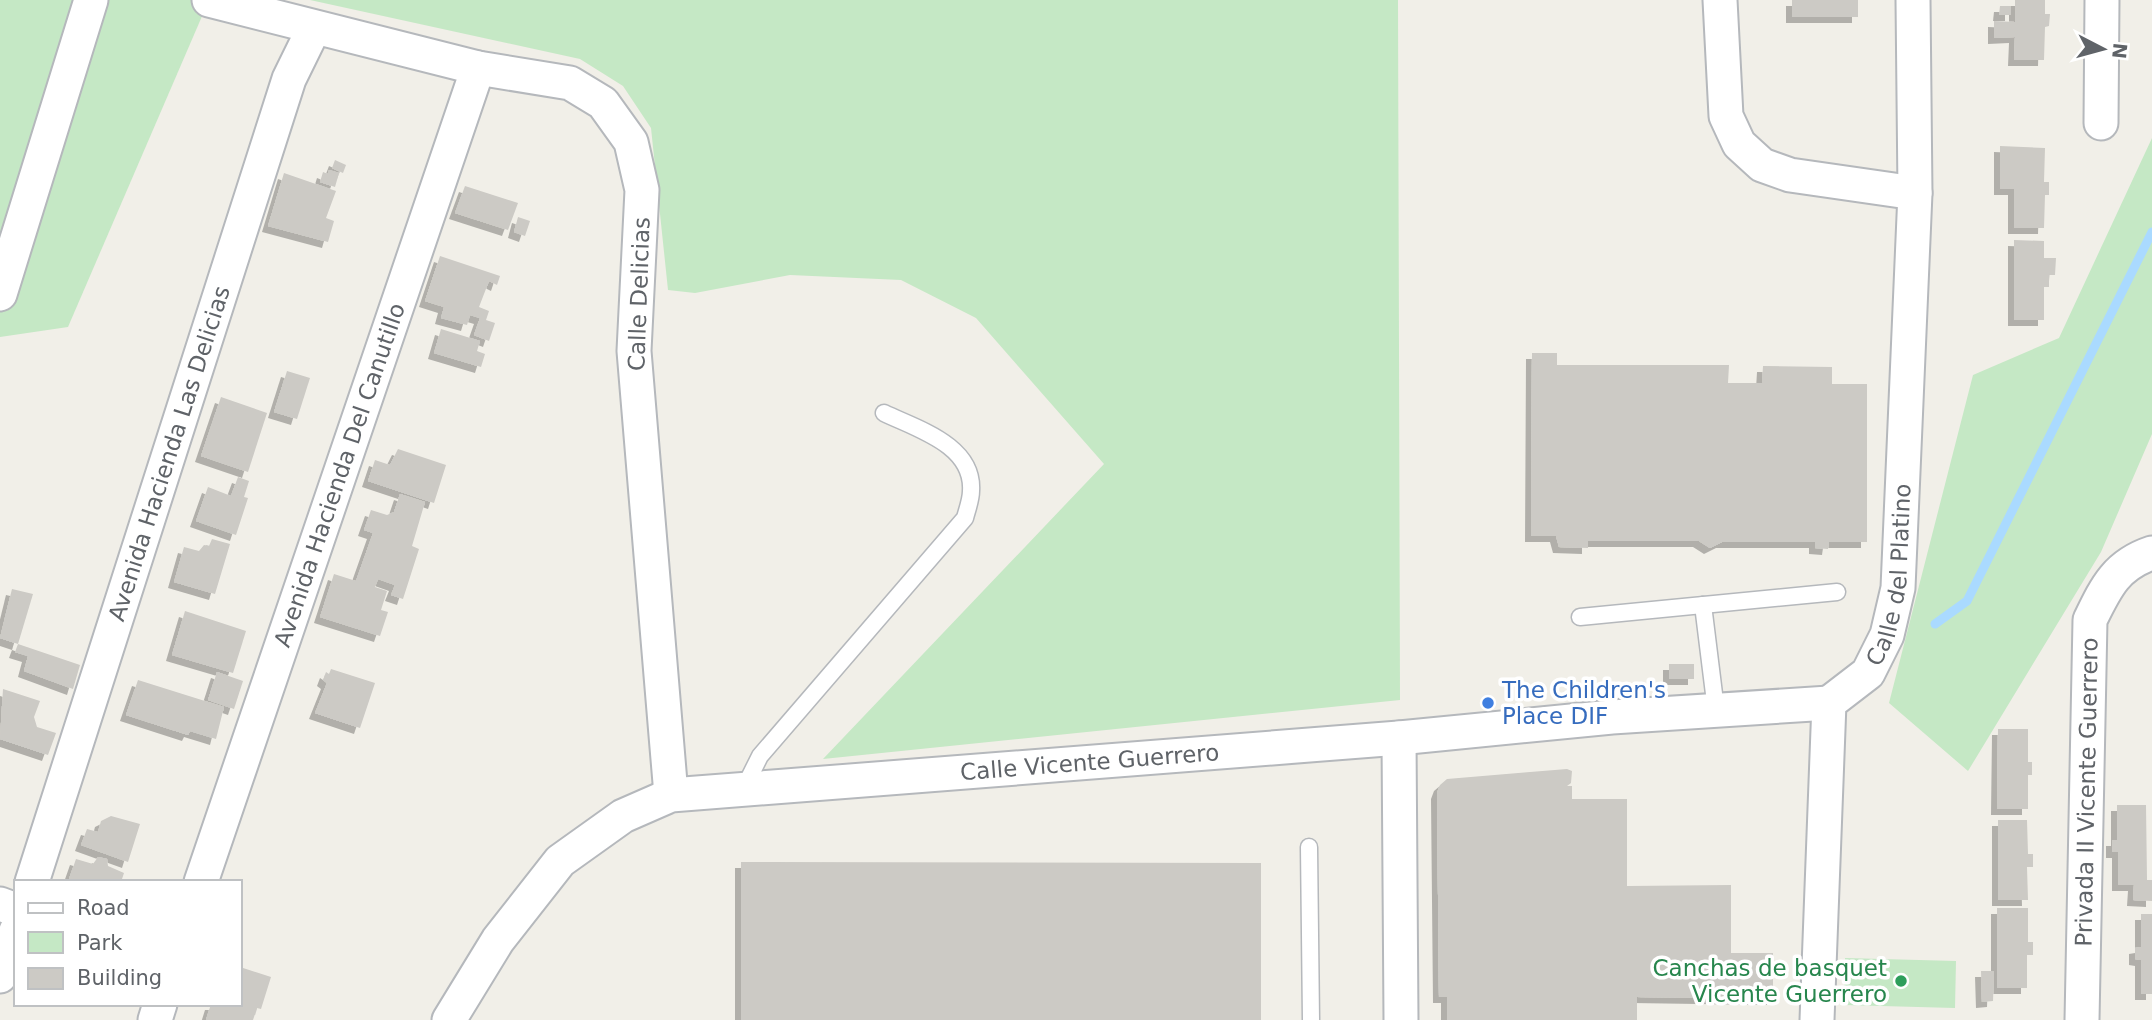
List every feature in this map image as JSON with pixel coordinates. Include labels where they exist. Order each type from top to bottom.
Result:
[{"type":"street","points":[[0,294],[91,0]]},
{"type":"street","name":"Calle Delicias","points":[[209,0],[478,68],[570,83],[604,103],[631,142],[642,190],[634,351],[671,795]]},
{"type":"street","points":[[1720,0],[1727,116],[1740,144],[1762,164],[1790,175],[1915,193]]},
{"type":"street","name":"Calle del Platino","points":[[1829,703],[1868,673],[1887,635],[1898,588],[1915,193],[1913,0]]},
{"type":"street","points":[[2101,123],[2102,0]]},
{"type":"street","name":"Avenida Hacienda Las Delicias","points":[[33,880],[289,79],[314,28]]},
{"type":"street","name":"Avenida Hacienda Del Canutillo","points":[[202,880],[478,68]]},
{"type":"street","name":"Privada II Vicente Guerrero","points":[[2082,1020],[2090,620],[2109,580],[2137,558],[2152,553]]},
{"type":"street","points":[[1817,1020],[1829,703]]},
{"type":"street","name":"Calle Vicente Guerrero","points":[[449,1020],[498,940],[560,861],[622,816],[671,795],[1399,738],[1612,717],[1829,703]]},
{"type":"street","points":[[1399,738],[1401,1020]]},
{"type":"street","points":[[0,976],[14,937]]},
{"type":"lane","points":[[744,788],[760,755],[965,518],[972,490],[965,465],[949,444],[884,413]]},
{"type":"lane","points":[[1580,617],[1837,592]]},
{"type":"lane","points":[[1703,605],[1716,710]]},
{"type":"lane","points":[[1309,847],[1311,1020]]},
{"type":"green space","points":[[0,0],[209,0],[68,327],[0,337]]},
{"type":"green space","points":[[310,0],[1398,0],[1400,700],[823,759],[1104,464],[976,318],[901,280],[790,275],[695,293],[668,290],[651,128],[623,86],[580,59]]},
{"type":"green space","points":[[2152,138],[2152,434],[2101,552],[1968,771],[1889,703],[1973,375],[2059,338]]},
{"type":"green space","points":[[1845,958],[1956,961],[1955,1008],[1844,1005]]},
{"type":"building","points":[[1792,0],[1858,0],[1858,17],[1792,17]]},
{"type":"building","points":[[2015,0],[2045,0],[2045,14],[2050,14],[2049,26],[2045,27],[2044,60],[2014,60],[2015,37],[1994,38],[1994,21],[2015,22]]},
{"type":"building","points":[[2000,6],[2011,6],[2011,15],[1999,15]]},
{"type":"building","points":[[2000,146],[2045,148],[2044,182],[2049,182],[2049,195],[2045,195],[2044,228],[2014,228],[2014,189],[2000,189]]},
{"type":"building","points":[[335,160],[346,165],[343,173],[332,168]]},
{"type":"building","points":[[329,170],[339,173],[335,187],[320,182],[323,172],[328,174]]},
{"type":"building","points":[[284,173],[336,191],[326,218],[334,221],[328,242],[268,226]]},
{"type":"building","points":[[465,186],[518,203],[508,230],[455,213]]},
{"type":"building","points":[[518,217],[530,221],[525,236],[514,232]]},
{"type":"building","points":[[2014,240],[2044,241],[2044,258],[2056,258],[2055,275],[2049,275],[2049,287],[2044,287],[2044,320],[2014,320]]},
{"type":"building","points":[[440,256],[500,276],[497,285],[489,281],[479,307],[489,311],[486,320],[495,323],[489,341],[474,335],[480,318],[470,315],[467,325],[441,318],[444,307],[425,301]]},
{"type":"building","points":[[441,329],[480,341],[477,351],[485,354],[481,367],[434,353]]},
{"type":"building","points":[[1532,353],[1557,353],[1557,365],[1729,365],[1728,383],[1762,383],[1763,366],[1832,367],[1832,384],[1867,384],[1867,542],[1829,542],[1828,549],[1815,548],[1815,542],[1722,542],[1710,548],[1699,541],[1588,541],[1588,548],[1559,547],[1556,536],[1531,536]]},
{"type":"building","points":[[287,371],[310,378],[297,419],[274,412]]},
{"type":"building","points":[[221,397],[267,413],[248,472],[201,456]]},
{"type":"building","points":[[398,449],[446,465],[434,503],[368,481],[375,460],[390,465]]},
{"type":"building","points":[[238,477],[249,481],[244,497],[248,498],[236,535],[196,521],[208,487],[231,496]]},
{"type":"building","points":[[400,494],[425,502],[412,546],[419,549],[403,599],[391,595],[395,585],[378,579],[375,587],[387,591],[381,610],[388,612],[380,636],[320,617],[334,574],[356,581],[373,533],[364,530],[371,510],[387,515],[394,512]]},
{"type":"building","points":[[212,539],[230,544],[215,594],[174,582],[184,547],[199,551],[204,545],[209,546]]},
{"type":"building","points":[[12,589],[33,594],[18,644],[0,638]]},
{"type":"building","points":[[185,611],[246,631],[233,673],[172,655]]},
{"type":"building","points":[[18,644],[80,665],[73,689],[24,671],[28,656],[15,652]]},
{"type":"building","points":[[1669,664],[1694,664],[1694,679],[1669,679]]},
{"type":"building","points":[[331,669],[375,683],[360,728],[315,713],[327,683],[323,680],[326,672],[329,674]]},
{"type":"building","points":[[217,672],[243,681],[234,709],[208,700]]},
{"type":"building","points":[[138,680],[224,707],[216,739],[190,731],[188,735],[126,715]]},
{"type":"building","points":[[3,689],[40,701],[34,717],[37,727],[56,733],[48,755],[0,739]]},
{"type":"building","points":[[1998,729],[2028,729],[2028,762],[2032,762],[2032,775],[2028,775],[2028,809],[1997,809]]},
{"type":"building","points":[[1567,769],[1572,771],[1571,783],[1567,786],[1572,786],[1572,799],[1627,799],[1627,886],[1731,885],[1731,953],[1773,953],[1773,999],[1637,997],[1637,1020],[1447,1020],[1447,997],[1439,997],[1437,793],[1440,785],[1447,779]]},
{"type":"building","points":[[2117,805],[2146,805],[2147,880],[2152,880],[2152,901],[2133,900],[2134,885],[2118,885],[2118,852],[2112,852],[2112,840],[2117,840]]},
{"type":"building","points":[[111,816],[140,824],[128,862],[81,845],[87,829],[98,832],[101,821]]},
{"type":"building","points":[[1998,820],[2027,820],[2028,854],[2033,854],[2033,867],[2027,867],[2028,900],[1998,900]]},
{"type":"building","points":[[98,857],[107,859],[108,866],[124,873],[122,880],[69,879],[76,859],[93,864]]},
{"type":"building","points":[[741,862],[1261,863],[1261,1020],[741,1020]]},
{"type":"building","points":[[1997,908],[2028,908],[2028,942],[2033,942],[2033,955],[2027,955],[2027,988],[1997,988]]},
{"type":"building","points":[[2141,914],[2152,914],[2152,994],[2141,994],[2141,960],[2135,959],[2135,948],[2141,947]]},
{"type":"building","points":[[242,968],[271,977],[261,1009],[257,1008],[253,1020],[206,1020],[210,1006],[242,1006]]},
{"type":"building","points":[[1981,971],[1994,971],[1993,1001],[1982,1002]]},
{"type":"waterway","points":[[1935,624],[1967,601],[2152,232]]},
{"type":"place","name":"The Children's Place DIF","points":[[1488,703]]},
{"type":"place","name":"Canchas de basquet Vicente Guerrero","points":[[1901,981]]}]
